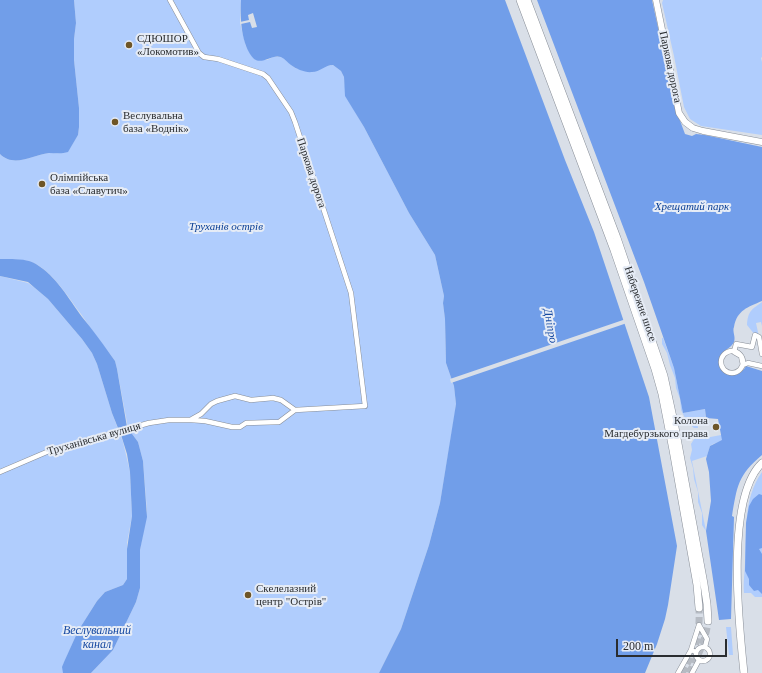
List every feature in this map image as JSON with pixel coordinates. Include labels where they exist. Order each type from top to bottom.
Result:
[{"type":"main road","name":"Набережне шосе","points":[[520,0],[616,256],[658,377],[673,450],[697,585],[699,608]]},
{"type":"main road","name":"Набережне шосе","points":[[527,0],[625,260],[664,376],[673,416],[701,569],[707,604],[708,621]]},
{"type":"main road","name":"Паркова дорога","points":[[656,0],[679,113],[685,122],[693,128],[703,131],[762,142]]},
{"type":"main road","points":[[744,673],[738,607],[740,525],[745,493],[751,476],[762,463]]},
{"type":"street","name":"Паркова дорога","points":[[170,0],[199,53],[204,57],[218,59],[263,74],[268,78],[291,112],[351,293],[365,406],[296,410]]},
{"type":"street","points":[[762,354],[759,337],[755,335],[752,347],[736,344],[740,357],[748,363],[762,366]]},
{"type":"street","points":[[191,420],[201,414],[211,404],[235,396],[251,400],[273,398],[281,400],[296,410]]},
{"type":"street","name":"Труханівська вулиця","points":[[0,472],[49,451],[140,425],[169,420],[191,420],[206,421],[232,427],[240,426],[246,423],[279,422],[296,410]]},
{"type":"street","points":[[678,673],[694,651],[701,647],[705,647],[710,651],[709,657],[704,661],[700,660],[694,651],[698,625],[707,639],[705,647]]},
{"type":"street","points":[[692,673],[700,660]]},
{"type":"green space","name":"Труханів острів","points":[[74,0],[241,0],[240,23],[246,46],[254,59],[267,60],[273,57],[282,57],[295,68],[312,72],[326,66],[333,65],[341,71],[344,77],[346,96],[409,213],[435,255],[444,296],[443,303],[446,363],[454,386],[456,404],[455,413],[440,503],[429,545],[401,629],[379,673],[91,673],[113,650],[136,602],[140,588],[140,550],[147,511],[143,461],[138,442],[128,428],[115,361],[66,294],[49,274],[32,262],[0,259],[0,154],[11,160],[23,160],[43,154],[63,153],[68,151],[78,135],[79,108],[74,60],[76,23]]},
{"type":"green space","name":"Хрещатий парк","points":[[537,0],[652,0],[676,110],[685,134],[692,136],[696,134],[705,135],[762,147],[762,301],[752,305],[740,313],[735,321],[734,342],[721,355],[719,363],[723,372],[732,375],[742,371],[746,366],[762,371],[762,455],[743,475],[737,489],[732,516],[734,517],[731,619],[719,620],[706,531],[711,501],[709,472],[706,459],[710,446],[722,440],[718,419],[706,418],[705,409],[683,413],[674,368],[644,282]]},
{"type":"green space","points":[[663,0],[762,0],[762,135],[701,126],[690,119],[684,107],[662,3]]},
{"type":"green space","points":[[0,276],[28,283],[35,288],[48,299],[92,353],[123,442],[130,472],[132,516],[127,543],[127,579],[123,585],[105,592],[97,601],[78,631],[63,665],[63,673],[0,673]]},
{"type":"green space","points":[[762,302],[762,326],[761,322],[756,323],[759,337],[755,335],[747,325],[748,317],[751,311]]},
{"type":"green space","points":[[662,338],[674,368],[683,413],[705,409],[706,423],[697,422],[698,428],[694,428],[687,422],[681,410],[675,378],[667,353],[662,344]]},
{"type":"green space","points":[[699,435],[700,439],[721,435],[740,435],[713,444],[710,446],[707,456],[692,461],[706,531],[702,525],[702,513],[698,502],[698,492],[690,458],[692,450],[691,444],[696,436]]},
{"type":"green space","points":[[762,472],[762,597],[755,597],[751,593],[744,593],[746,526],[752,493]]},
{"type":"green space","points":[[759,494],[762,495],[762,548],[759,549],[762,554],[762,594],[758,590],[754,591],[749,585],[749,579],[745,571],[746,523],[749,506],[753,499]]},
{"type":"green space","points":[[726,627],[731,627],[733,655],[729,655]]},
{"type":"water","points":[[0,0],[74,0],[76,23],[74,60],[79,108],[79,127],[78,135],[68,152],[43,154],[23,160],[11,160],[0,154]]},
{"type":"water","name":"Дніпро","points":[[241,0],[505,0],[565,160],[594,232],[649,397],[677,546],[665,619],[645,673],[379,673],[401,629],[429,545],[440,503],[456,404],[454,386],[446,363],[443,303],[444,296],[435,255],[409,213],[364,127],[345,96],[344,77],[341,71],[333,65],[327,66],[315,72],[304,71],[277,56],[261,61],[254,59],[246,46],[242,31]]},
{"type":"water","name":"Веслувальний канал","points":[[0,259],[18,259],[32,262],[50,275],[62,288],[115,361],[127,427],[138,442],[143,461],[147,517],[140,550],[140,588],[136,602],[113,650],[91,673],[63,673],[62,667],[78,631],[97,601],[105,592],[123,585],[127,579],[127,549],[132,516],[130,472],[127,454],[92,353],[48,299],[28,282],[0,276]]},
{"type":"pier","points":[[253,13],[257,27],[252,28],[250,22],[241,24],[240,22],[249,20],[248,15]]},
{"type":"pier","points":[[626,319],[627,323],[451,383],[450,379]]},
{"type":"tunnel","points":[[682,673],[691,657],[698,635],[699,608]]},
{"type":"tunnel","points":[[689,673],[703,641],[708,621]]},
{"type":"place","name":"СДЮШОР «Локомотив»","points":[[129,45]]},
{"type":"place","name":"Веслувальна база «Воднік»","points":[[115,122]]},
{"type":"place","name":"Олімпійська база «Славутич»","points":[[42,184]]},
{"type":"place","name":"Колона Магдебурзького права","points":[[716,427]]},
{"type":"place","name":"Скелелазний центр \"Острів\"","points":[[248,595]]}]
